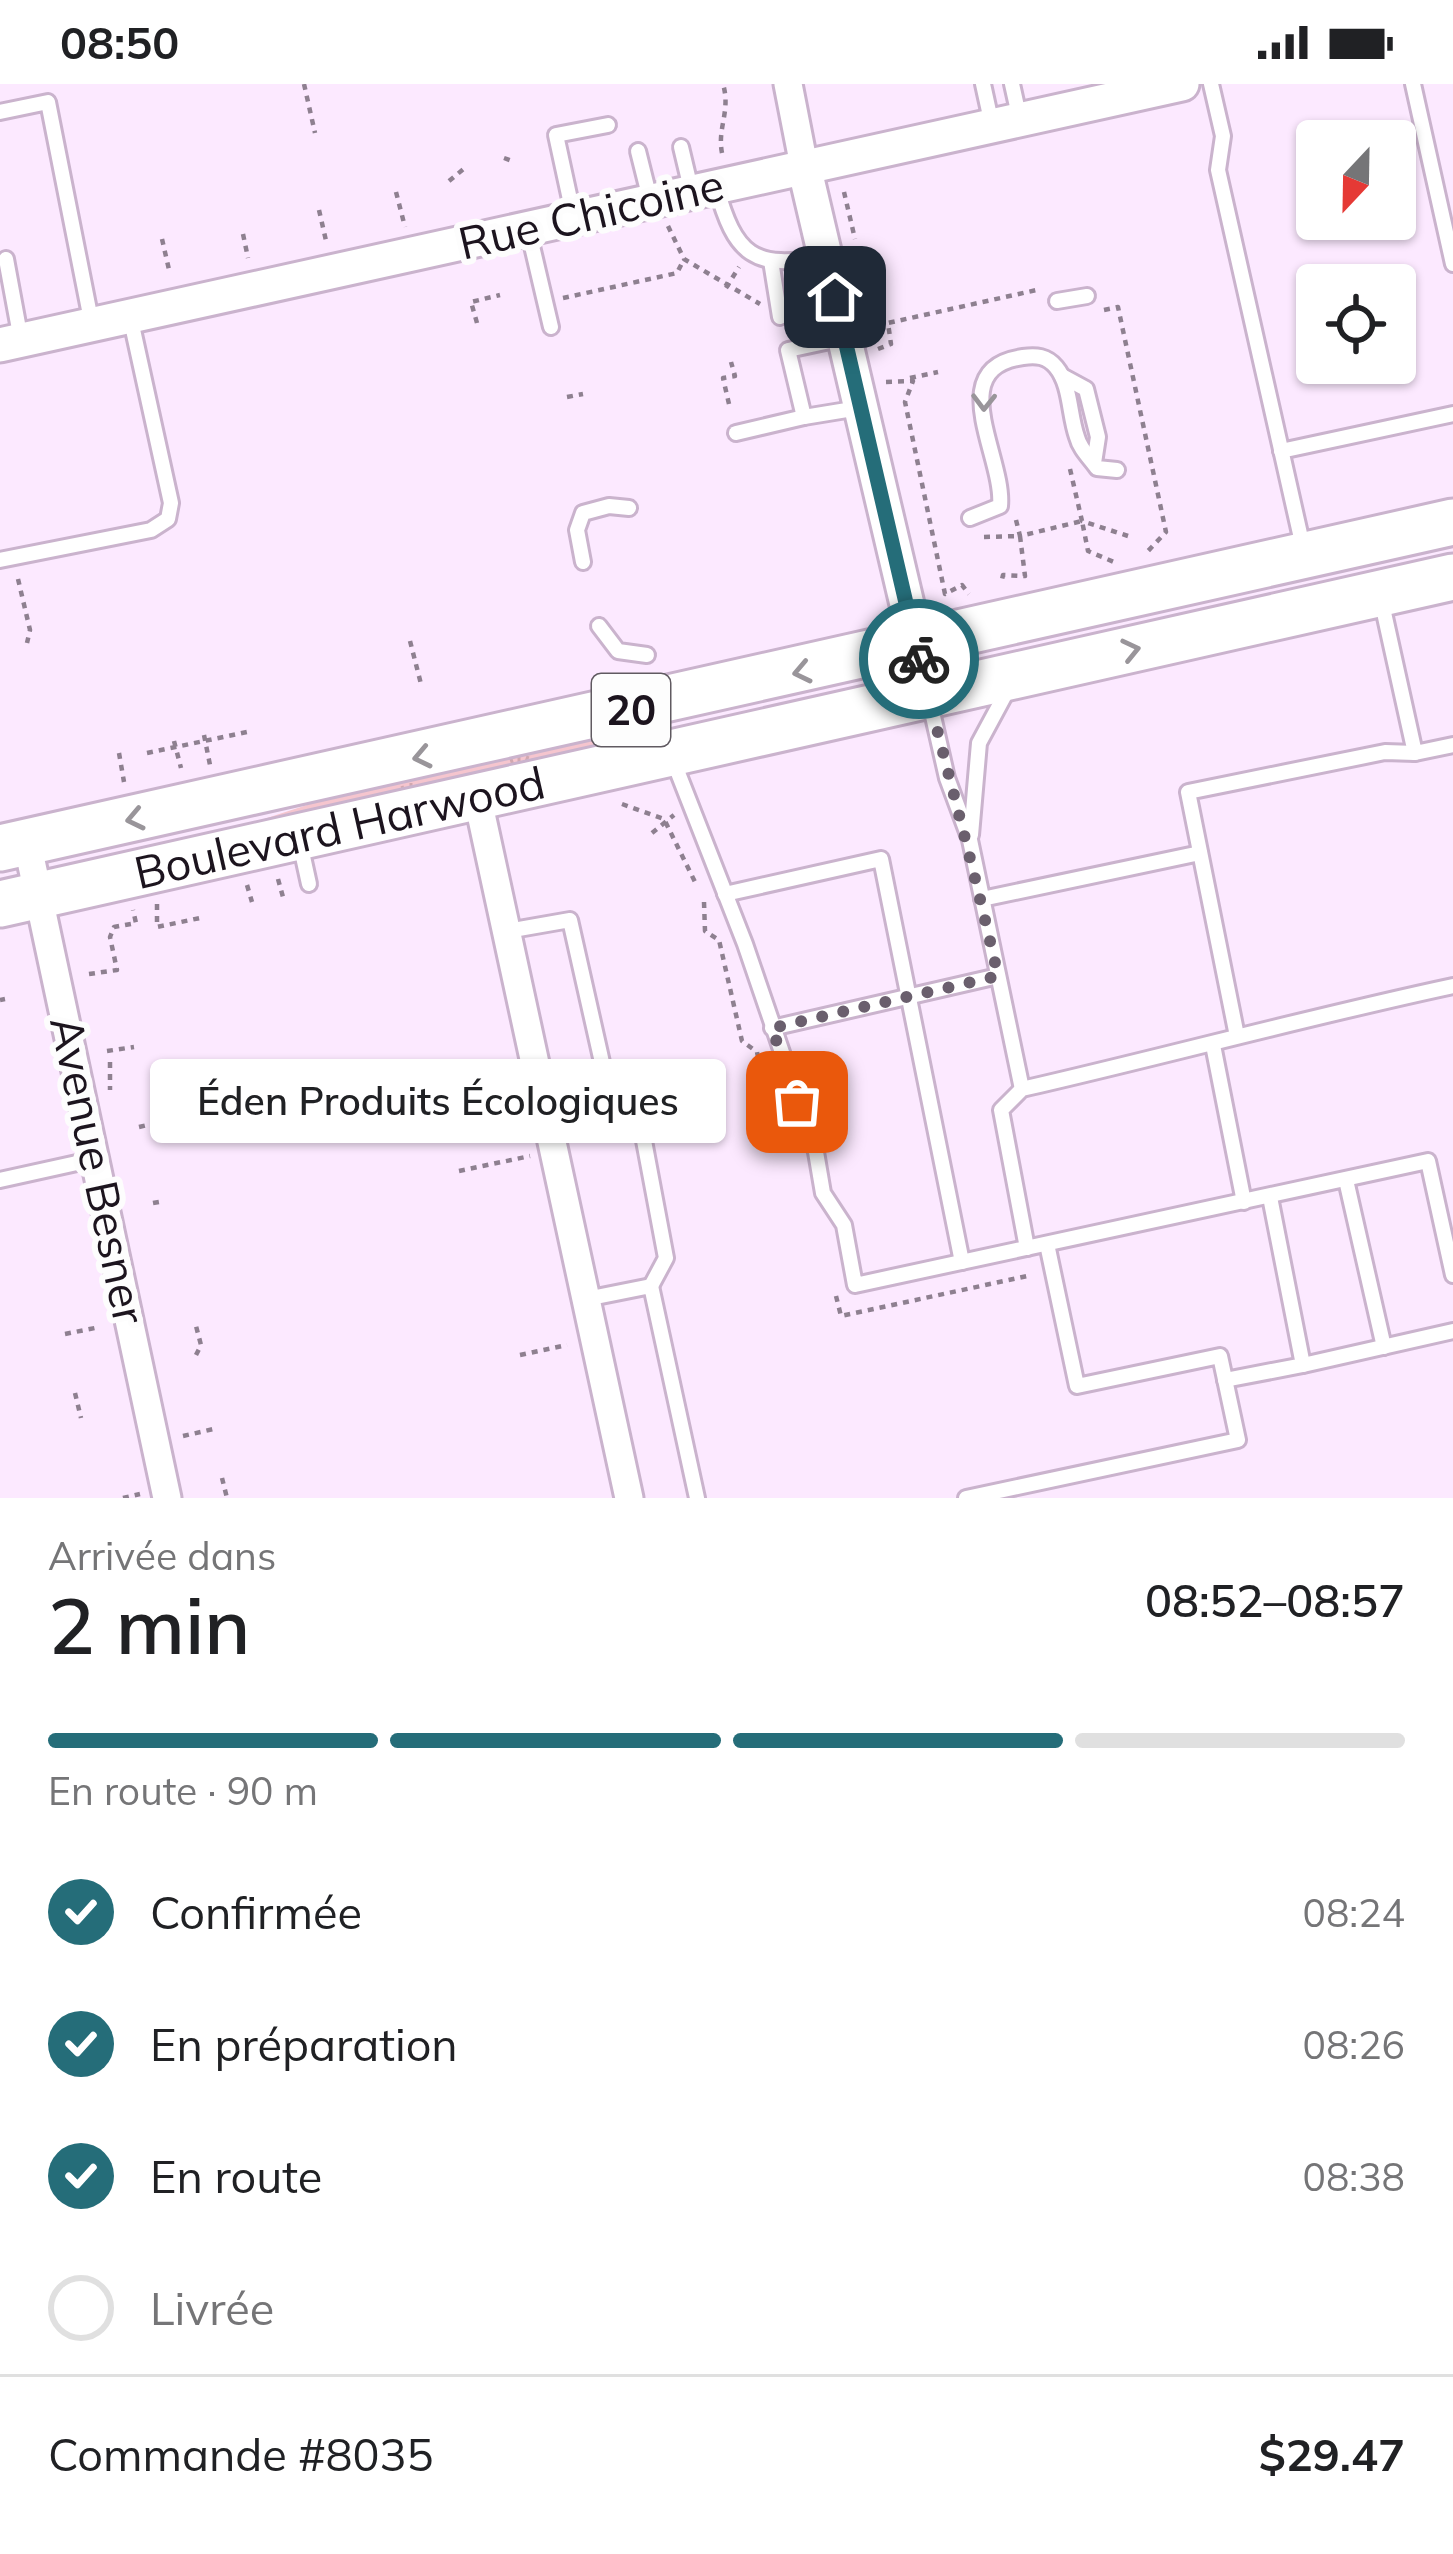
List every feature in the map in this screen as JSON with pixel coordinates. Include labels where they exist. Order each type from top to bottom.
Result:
[{"type":"highway","name":"Boulevard Harwood","points":[[14,845],[1453,522]]},
{"type":"highway","name":"Boulevard Harwood","points":[[20,900],[288,856],[478,800],[1453,577]]},
{"type":"street","points":[[788,84],[826,256],[870,397],[929,698]]},
{"type":"street","name":"Rue Chicoine","points":[[11,342],[574,218],[658,212],[710,179],[804,166],[1182,84]]},
{"type":"street","points":[[478,800],[629,1498]]},
{"type":"street","name":"Avenue Besner","points":[[14,845],[20,900],[95,1159],[154,1496]]},
{"type":"lane","points":[[983,84],[1006,123]]},
{"type":"lane","points":[[1006,123],[1012,84]]},
{"type":"lane","points":[[1211,84],[1223,136],[1218,170],[1305,556]]},
{"type":"lane","points":[[1413,84],[1453,265]]},
{"type":"lane","points":[[0,112],[49,102],[92,325]]},
{"type":"lane","points":[[574,218],[556,135],[608,125]]},
{"type":"lane","points":[[680,147],[710,179],[733,237],[748,252],[770,261],[826,256]]},
{"type":"lane","points":[[638,151],[658,212]]},
{"type":"lane","points":[[528,229],[551,327]]},
{"type":"lane","points":[[6,259],[11,342]]},
{"type":"lane","points":[[770,261],[780,317]]},
{"type":"lane","points":[[1057,301],[1087,296]]},
{"type":"lane","points":[[0,560],[151,530],[168,519],[171,503],[130,316]]},
{"type":"lane","points":[[804,417],[788,350],[855,342]]},
{"type":"lane","points":[[970,518],[1000,506],[979,398],[987,376],[1006,360],[1036,356],[1086,388],[1098,437],[1094,463],[1101,470],[1117,470]]},
{"type":"lane","points":[[736,433],[870,397]]},
{"type":"lane","points":[[1281,451],[1453,416]]},
{"type":"lane","points":[[583,562],[577,530],[583,513],[609,506],[629,508]]},
{"type":"lane","points":[[1380,594],[1415,753]]},
{"type":"lane","points":[[599,626],[618,651],[647,655]]},
{"type":"lane","points":[[970,840],[979,743],[1016,676]]},
{"type":"lane","points":[[929,698],[947,778],[970,840],[1022,1090]]},
{"type":"lane","points":[[1237,1036],[1188,792],[1385,752],[1415,753],[1453,745]]},
{"type":"lane","points":[[672,755],[816,1153],[824,1193],[844,1225],[855,1285],[1429,1161],[1453,1275]]},
{"type":"lane","points":[[982,899],[1200,853]]},
{"type":"lane","points":[[288,856],[309,884]]},
{"type":"lane","points":[[725,894],[881,859],[962,1262]]},
{"type":"lane","points":[[507,931],[570,920],[608,1089],[639,1114],[666,1258],[651,1286],[697,1498]]},
{"type":"lane","points":[[772,1028],[998,976]]},
{"type":"lane","points":[[1028,1248],[1001,1110],[1022,1090],[1453,986]]},
{"type":"lane","points":[[1213,1045],[1244,1202]]},
{"type":"lane","points":[[0,1180],[95,1159]]},
{"type":"lane","points":[[1346,1180],[1384,1348]]},
{"type":"lane","points":[[1270,1197],[1303,1365]]},
{"type":"lane","points":[[966,1498],[1238,1440],[1220,1356],[1077,1386],[1047,1244]]},
{"type":"lane","points":[[586,1299],[651,1286]]},
{"type":"lane","points":[[1225,1380],[1453,1331]]},
{"type":"path","points":[[304,84],[315,133]]},
{"type":"path","points":[[710,179],[718,134],[727,120],[724,84]]},
{"type":"path","points":[[504,158],[515,162]]},
{"type":"path","points":[[449,181],[466,166]]},
{"type":"path","points":[[396,192],[406,230]]},
{"type":"path","points":[[319,210],[327,248]]},
{"type":"path","points":[[658,212],[685,260],[755,305]]},
{"type":"path","points":[[243,234],[250,265]]},
{"type":"path","points":[[162,238],[172,282]]},
{"type":"path","points":[[580,295],[677,273],[685,260]]},
{"type":"path","points":[[855,342],[891,344],[888,322],[1041,289]]},
{"type":"path","points":[[477,323],[471,302],[500,296]]},
{"type":"path","points":[[1118,307],[1166,532],[1148,551],[1150,562]]},
{"type":"path","points":[[729,404],[723,378],[734,376],[730,362]]},
{"type":"path","points":[[870,397],[910,378],[938,372]]},
{"type":"path","points":[[910,378],[914,384],[904,402],[945,594],[965,585],[970,603]]},
{"type":"path","points":[[567,397],[584,394]]},
{"type":"path","points":[[1070,466],[1088,550],[1114,559],[1115,569]]},
{"type":"path","points":[[1005,595],[1003,575],[1025,576],[1016,517]]},
{"type":"path","points":[[997,535],[1020,536],[1082,521],[1128,536]]},
{"type":"path","points":[[16,571],[30,630],[27,644]]},
{"type":"path","points":[[410,641],[422,684]]},
{"type":"path","points":[[148,753],[247,732]]},
{"type":"path","points":[[205,738],[211,773]]},
{"type":"path","points":[[175,744],[183,779]]},
{"type":"path","points":[[119,753],[126,792]]},
{"type":"path","points":[[652,832],[664,819]]},
{"type":"path","points":[[283,897],[288,856]]},
{"type":"path","points":[[246,880],[251,902]]},
{"type":"path","points":[[156,898],[157,927],[200,918]]},
{"type":"path","points":[[89,974],[117,970],[110,938],[114,927],[136,922]]},
{"type":"path","points":[[107,1051],[134,1047]]},
{"type":"path","points":[[458,1076],[510,1064]]},
{"type":"path","points":[[139,1127],[155,1123]]},
{"type":"path","points":[[459,1171],[531,1155]]},
{"type":"path","points":[[154,1203],[164,1201]]},
{"type":"path","points":[[65,1334],[103,1326]]},
{"type":"path","points":[[196,1326],[200,1345],[196,1355]]},
{"type":"path","points":[[520,1355],[572,1344]]},
{"type":"path","points":[[75,1393],[80,1418]]},
{"type":"path","points":[[180,1436],[218,1429]]},
{"type":"path","points":[[222,1478],[226,1498]]},
{"type":"path","points":[[123,1498],[154,1496]]},
{"type":"green space","points":[[640,727],[642,732],[467,784],[236,828],[356,789]]},
{"type":"way so far","points":[[797,1102],[772,1028],[998,976],[970,840],[947,778],[919,659]]},
{"type":"place","name":"Éden Produits Écologiques","points":[[797,1102]]},
{"type":"route","points":[[835,297],[919,659]]}]
